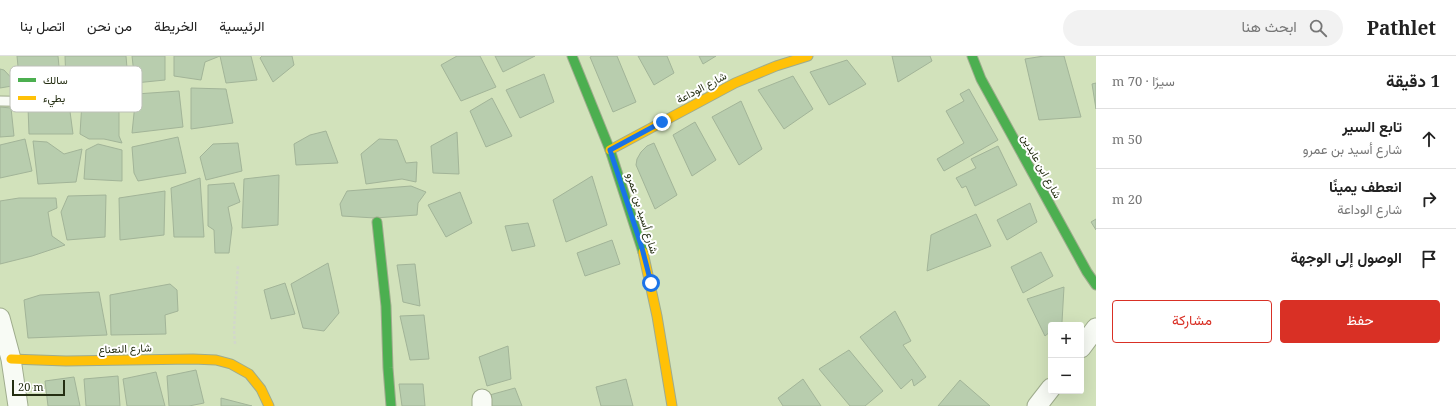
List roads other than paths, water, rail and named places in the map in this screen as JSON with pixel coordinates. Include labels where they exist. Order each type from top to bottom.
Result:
[{"type":"street","name":"شارع أسيد بن عمرو","points":[[572,56],[610,150],[642,248],[651,283],[672,406]]},
{"type":"street","name":"شارع الوداعة","points":[[610,150],[735,83],[776,66],[808,56]]},
{"type":"street","name":"شارع ابن عابدين","points":[[972,56],[981,80],[1087,272],[1096,285]]},
{"type":"street","points":[[377,222],[386,306],[391,406]]},
{"type":"street","points":[[0,318],[11,359],[18,406]]},
{"type":"street","points":[[1084,344],[1096,328]]},
{"type":"street","name":"شارع النعناع","points":[[11,359],[82,361],[208,359],[221,361],[238,366],[258,383],[264,391],[269,406]]},
{"type":"street","points":[[1037,406],[1048,392]]},
{"type":"lane","points":[[0,101],[10,101]]}]
